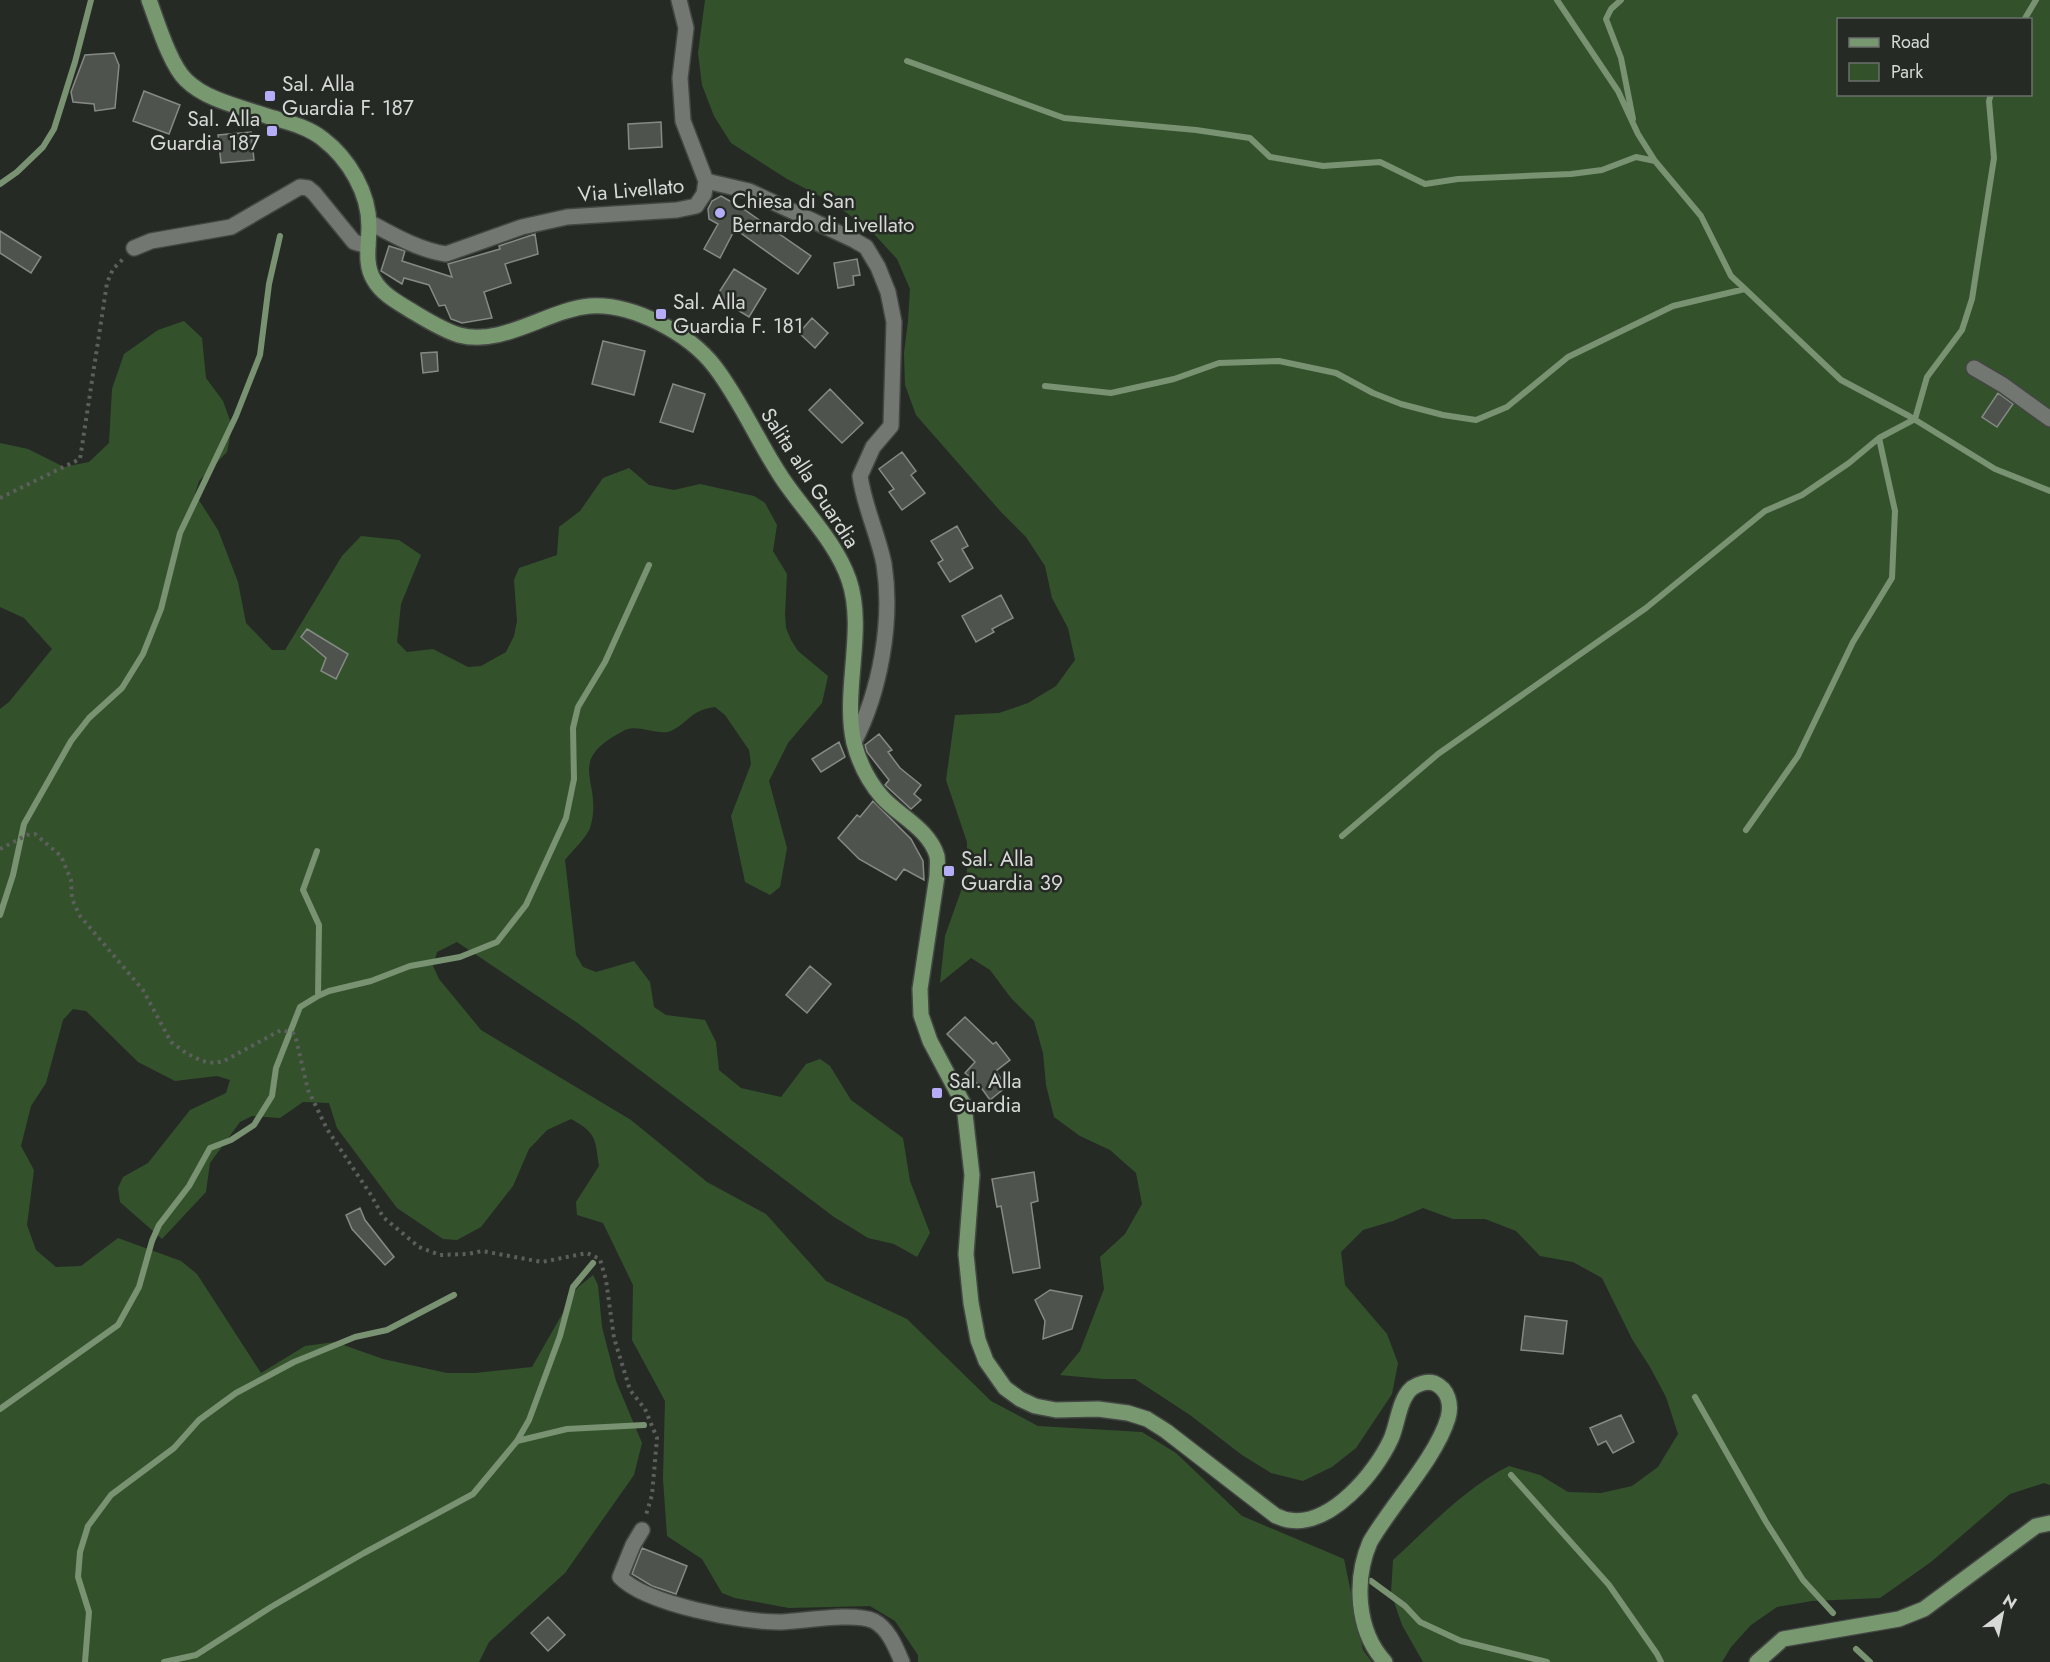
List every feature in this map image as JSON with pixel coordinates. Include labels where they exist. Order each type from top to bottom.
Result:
[{"type":"main road","name":"Salita alla Guardia","points":[[149,0],[176,66],[186,81],[228,103],[316,134],[331,146],[353,173],[364,196],[369,222],[369,271],[380,289],[410,310],[457,334],[476,338],[496,335],[589,306],[615,307],[668,327],[714,365],[782,478],[837,554],[849,581],[855,608],[850,714],[854,742],[871,783],[884,799],[921,831],[931,843],[938,857],[938,876],[920,988],[921,1015],[930,1041],[964,1106],[972,1175],[966,1254],[971,1303],[978,1340],[986,1361],[1005,1388],[1035,1406],[1056,1410],[1098,1409],[1128,1413],[1147,1419],[1166,1431],[1276,1516],[1290,1521],[1310,1519],[1329,1511],[1350,1495],[1380,1459],[1392,1437],[1406,1396],[1422,1383],[1432,1382],[1440,1387],[1446,1392],[1449,1401],[1447,1419],[1416,1475],[1370,1542],[1360,1573],[1366,1632],[1375,1651],[1385,1662]]},
{"type":"main road","points":[[1757,1662],[1783,1639],[1899,1619],[1924,1608],[2036,1526],[2050,1522]]},
{"type":"street","name":"Via Livellato","points":[[369,222],[397,237],[446,254],[522,227],[567,217],[677,210],[696,206],[704,194],[706,181],[683,121],[680,78],[686,28],[679,0]]},
{"type":"street","points":[[706,181],[749,191],[866,247],[878,267],[888,292],[894,322],[891,426],[873,447],[860,476],[884,564],[887,591],[884,644],[869,711],[854,742]]},
{"type":"street","points":[[134,248],[151,241],[231,227],[300,187],[308,188],[314,193],[354,242],[368,246]]},
{"type":"street","points":[[1974,368],[2003,385],[2050,419]]},
{"type":"street","points":[[642,1530],[620,1577],[628,1586],[676,1605],[755,1621],[780,1622],[844,1617],[872,1620],[886,1632],[902,1662]]},
{"type":"path","points":[[0,498],[80,459],[85,414],[107,283],[113,269],[134,248]]},
{"type":"path","points":[[0,849],[27,835],[35,834],[61,856],[71,880],[72,899],[80,916],[143,990],[171,1042],[186,1053],[202,1061],[213,1063],[224,1061],[281,1030],[293,1033],[309,1090],[327,1129],[383,1217],[418,1247],[440,1255],[482,1251],[542,1262],[587,1253],[600,1259],[606,1280],[614,1338],[630,1390],[645,1409],[657,1438],[652,1495],[642,1530]]},
{"type":"green space","points":[[705,0],[2050,0],[2050,1485],[2044,1483],[2010,1494],[1931,1562],[1880,1598],[1812,1601],[1777,1607],[1751,1625],[1731,1647],[1722,1662],[1423,1662],[1402,1625],[1391,1593],[1393,1560],[1448,1509],[1477,1485],[1509,1466],[1540,1475],[1568,1492],[1601,1493],[1632,1486],[1658,1467],[1678,1434],[1666,1397],[1632,1339],[1602,1278],[1573,1262],[1540,1256],[1516,1231],[1485,1219],[1453,1219],[1423,1208],[1393,1221],[1363,1230],[1341,1252],[1345,1285],[1387,1334],[1398,1363],[1392,1394],[1356,1448],[1332,1467],[1303,1481],[1271,1473],[1135,1379],[1060,1375],[1080,1351],[1104,1289],[1100,1257],[1125,1234],[1142,1204],[1136,1173],[1110,1150],[1080,1136],[1054,1117],[1046,1085],[1043,1053],[1034,1021],[1011,998],[990,970],[971,958],[940,983],[945,936],[967,874],[967,842],[946,780],[955,715],[999,713],[1028,703],[1056,686],[1075,660],[1068,628],[1052,598],[1045,566],[1026,537],[1001,512],[916,415],[905,385],[904,353],[910,289],[897,259],[874,234],[847,213],[787,179],[731,143],[714,116],[702,85],[698,53]]},
{"type":"green space","points":[[184,321],[202,338],[206,378],[223,401],[232,426],[227,452],[199,481],[195,494],[218,530],[238,582],[246,623],[272,650],[285,650],[342,556],[361,536],[399,540],[421,555],[401,604],[397,642],[407,652],[433,649],[468,667],[481,666],[506,652],[514,636],[517,621],[514,580],[519,568],[557,555],[559,527],[580,511],[603,478],[629,468],[649,485],[674,490],[700,484],[754,496],[765,503],[777,525],[773,551],[787,574],[786,628],[798,651],[828,676],[822,703],[788,743],[769,781],[787,848],[780,887],[770,895],[745,882],[731,816],[751,764],[749,750],[725,715],[715,707],[695,714],[671,731],[660,732],[636,728],[625,730],[595,752],[589,773],[593,797],[590,828],[565,860],[576,955],[583,967],[596,972],[634,961],[650,982],[654,1007],[666,1015],[705,1020],[716,1042],[719,1070],[741,1088],[781,1097],[806,1064],[820,1059],[830,1066],[851,1100],[903,1138],[910,1181],[930,1233],[917,1257],[894,1244],[868,1238],[834,1217],[579,1024],[457,942],[437,952],[433,966],[439,979],[481,1030],[631,1120],[707,1182],[766,1214],[826,1281],[907,1319],[991,1401],[1038,1426],[1142,1432],[1176,1453],[1242,1516],[1344,1559],[1363,1650],[1372,1662],[918,1662],[918,1655],[895,1621],[870,1606],[789,1608],[735,1598],[722,1593],[702,1559],[667,1536],[663,1479],[665,1401],[632,1340],[633,1285],[603,1223],[577,1215],[576,1202],[599,1166],[595,1143],[586,1128],[571,1119],[547,1130],[529,1149],[513,1186],[481,1227],[457,1240],[443,1239],[397,1208],[337,1128],[329,1103],[303,1102],[280,1118],[252,1116],[240,1122],[210,1163],[206,1192],[162,1239],[120,1202],[118,1188],[123,1177],[148,1163],[190,1110],[226,1093],[230,1080],[217,1076],[175,1081],[138,1062],[86,1011],[73,1009],[63,1020],[46,1083],[31,1106],[21,1146],[34,1170],[27,1225],[36,1250],[56,1267],[81,1266],[118,1238],[181,1261],[197,1274],[261,1373],[305,1346],[335,1342],[383,1359],[447,1373],[475,1373],[532,1367],[577,1288],[593,1275],[598,1285],[602,1327],[616,1381],[642,1443],[634,1475],[565,1573],[489,1642],[479,1662],[0,1662],[0,709],[9,702],[52,649],[24,618],[0,607],[0,443],[28,449],[64,467],[89,462],[109,443],[112,389],[124,354],[158,330]]},
{"type":"building","points":[[114,53],[119,65],[115,108],[95,111],[94,104],[73,102],[71,92],[85,55]]},
{"type":"building","points":[[144,91],[180,105],[169,134],[133,121]]},
{"type":"building","points":[[661,122],[662,147],[629,149],[628,124]]},
{"type":"building","points":[[251,132],[254,160],[221,163],[218,135]]},
{"type":"building","points":[[721,196],[811,256],[798,274],[735,229],[720,258],[704,249],[718,224],[709,219],[708,209],[712,201]]},
{"type":"building","points":[[0,231],[41,257],[31,273],[0,253]]},
{"type":"building","points":[[535,234],[538,254],[505,264],[511,283],[484,292],[492,318],[462,323],[451,319],[445,305],[439,306],[429,285],[404,278],[402,284],[381,271],[389,246],[405,251],[402,261],[452,277],[448,264],[500,249],[499,246]]},
{"type":"building","points":[[857,259],[860,275],[853,276],[854,285],[838,288],[834,263]]},
{"type":"building","points":[[734,269],[766,289],[749,317],[716,297]]},
{"type":"building","points":[[812,318],[828,333],[815,348],[799,333]]},
{"type":"building","points":[[603,341],[645,351],[634,395],[592,384]]},
{"type":"building","points":[[437,352],[438,371],[423,373],[421,353]]},
{"type":"building","points":[[673,384],[705,394],[693,432],[660,422]]},
{"type":"building","points":[[830,389],[863,423],[842,443],[809,410]]},
{"type":"building","points":[[1998,393],[2013,404],[1997,427],[1982,417]]},
{"type":"building","points":[[902,452],[916,471],[911,475],[925,493],[902,510],[889,492],[894,489],[879,469]]},
{"type":"building","points":[[957,526],[968,546],[962,549],[973,568],[950,582],[938,563],[943,560],[931,541]]},
{"type":"building","points":[[1001,595],[1013,618],[992,629],[994,632],[976,642],[962,616]]},
{"type":"building","points":[[307,629],[348,654],[336,679],[321,671],[326,658],[301,637]]},
{"type":"building","points":[[879,734],[892,750],[888,752],[900,768],[921,785],[914,794],[921,800],[911,809],[885,785],[889,780],[867,752],[865,745]]},
{"type":"building","points":[[839,742],[845,757],[821,772],[812,759]]},
{"type":"building","points":[[873,801],[911,839],[923,861],[924,880],[904,869],[896,880],[859,859],[838,838],[857,815],[860,817]]},
{"type":"building","points":[[810,966],[831,984],[807,1013],[786,995]]},
{"type":"building","points":[[965,1017],[993,1044],[996,1042],[1010,1060],[996,1071],[1006,1087],[990,1100],[980,1086],[965,1073],[975,1062],[947,1034]]},
{"type":"building","points":[[1034,1172],[1038,1201],[1031,1203],[1040,1268],[1013,1273],[1001,1206],[997,1207],[992,1179]]},
{"type":"building","points":[[360,1208],[365,1220],[394,1257],[385,1265],[352,1229],[346,1215]]},
{"type":"building","points":[[1050,1290],[1082,1296],[1072,1329],[1043,1339],[1045,1321],[1035,1300]]},
{"type":"building","points":[[1525,1316],[1567,1321],[1563,1354],[1521,1350]]},
{"type":"building","points":[[1621,1415],[1634,1442],[1613,1453],[1606,1441],[1598,1445],[1590,1428]]},
{"type":"building","points":[[642,1548],[687,1566],[676,1594],[652,1586],[632,1574]]},
{"type":"building","points":[[548,1617],[565,1635],[548,1651],[531,1633]]},
{"type":"waterway","points":[[0,184],[17,172],[43,147],[54,129],[91,0]]},
{"type":"waterway","points":[[1557,0],[1618,91],[1638,134],[1655,161],[1701,216],[1731,276],[1841,380],[1909,416],[1995,469],[2050,491]]},
{"type":"waterway","points":[[1621,0],[1611,9],[1606,19],[1621,58],[1633,119]]},
{"type":"waterway","points":[[2025,18],[2036,0]]},
{"type":"waterway","points":[[907,61],[1064,118],[1196,130],[1250,138],[1270,157],[1323,166],[1380,162],[1425,184],[1458,179],[1571,174],[1602,170],[1636,157],[1655,161]]},
{"type":"waterway","points":[[1342,836],[1438,754],[1646,608],[1765,511],[1802,495],[1849,463],[1879,438],[1915,419],[1927,377],[1962,330],[1972,299],[1994,158],[1990,96]]},
{"type":"waterway","points":[[0,915],[13,875],[24,824],[71,741],[89,718],[122,688],[143,654],[161,609],[180,533],[236,416],[260,355],[269,284],[280,236]]},
{"type":"waterway","points":[[1045,386],[1111,393],[1174,379],[1219,363],[1279,361],[1336,373],[1373,393],[1401,404],[1443,415],[1476,420],[1507,407],[1568,357],[1673,306],[1745,289]]},
{"type":"waterway","points":[[1746,830],[1798,756],[1853,642],[1892,578],[1895,511],[1879,438]]},
{"type":"waterway","points":[[0,1409],[118,1325],[139,1287],[159,1225],[189,1186],[210,1148],[231,1140],[254,1125],[272,1096],[276,1068],[300,1007],[329,991],[371,981],[410,966],[460,957],[497,942],[526,905],[566,818],[574,779],[573,728],[578,707],[605,662],[649,565]]},
{"type":"waterway","points":[[317,851],[303,890],[319,925],[318,996]]},
{"type":"waterway","points":[[164,1662],[196,1655],[271,1607],[473,1494],[517,1441],[529,1420],[560,1336],[573,1287],[593,1263]]},
{"type":"waterway","points":[[85,1662],[89,1612],[78,1577],[80,1552],[88,1526],[111,1495],[174,1448],[199,1420],[236,1393],[294,1362],[355,1337],[387,1330],[454,1295]]},
{"type":"waterway","points":[[1695,1397],[1766,1522],[1803,1580],[1833,1613]]},
{"type":"waterway","points":[[517,1441],[567,1429],[644,1425]]},
{"type":"waterway","points":[[1511,1475],[1609,1585],[1661,1662]]},
{"type":"waterway","points":[[1371,1581],[1405,1606],[1420,1622],[1461,1641],[1547,1662]]},
{"type":"waterway","points":[[1856,1649],[1870,1662]]},
{"type":"place","name":"Sal. Alla Guardia F. 187","points":[[270,96]]},
{"type":"place","name":"Sal. Alla Guardia 187","points":[[272,131]]},
{"type":"place","name":"Chiesa di San Bernardo di Livellato","points":[[720,213]]},
{"type":"place","name":"Sal. Alla Guardia F. 181","points":[[661,314]]},
{"type":"place","name":"Sal. Alla Guardia 39","points":[[949,871]]},
{"type":"place","name":"Sal. Alla Guardia","points":[[937,1093]]}]
